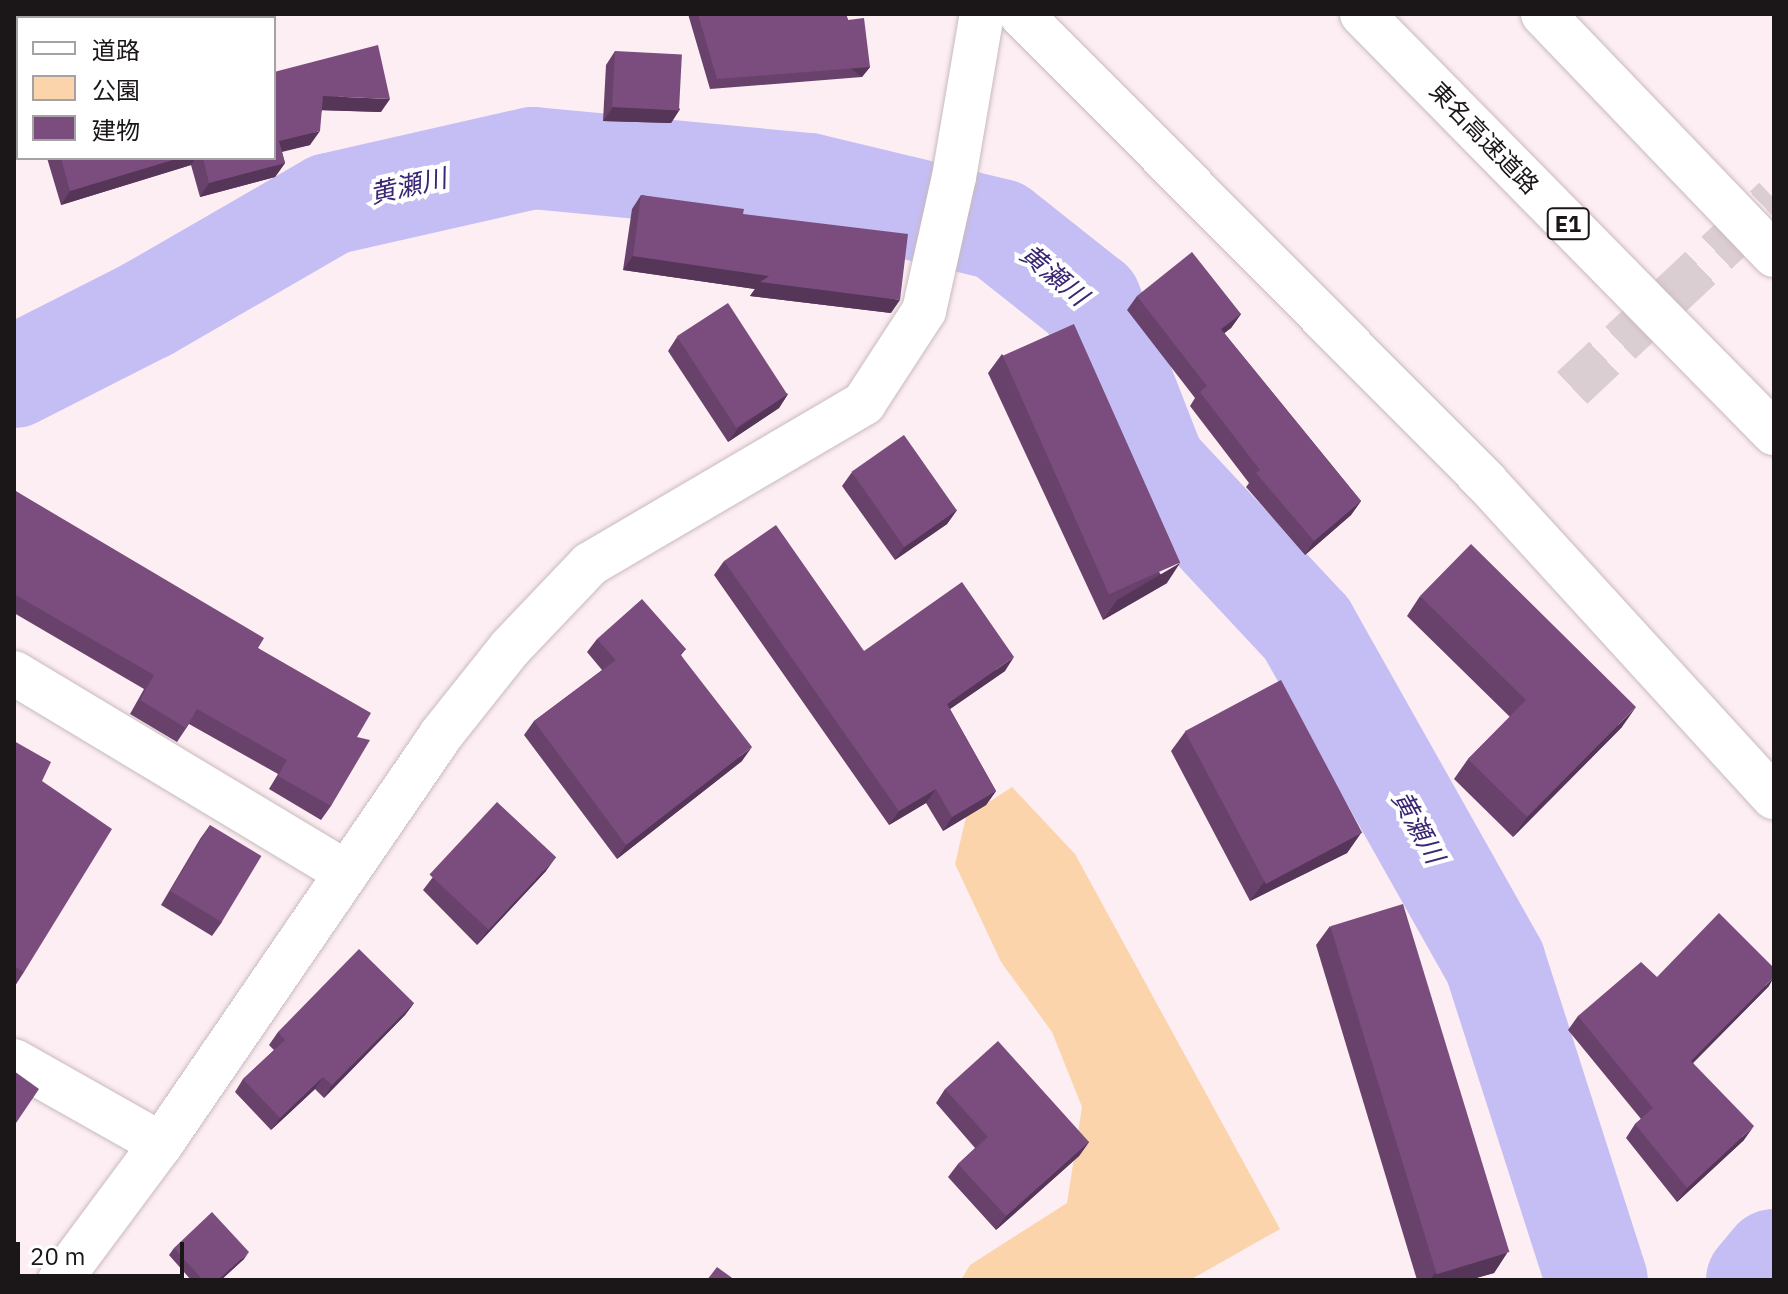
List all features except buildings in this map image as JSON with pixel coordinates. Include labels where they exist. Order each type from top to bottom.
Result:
[{"type":"main road","points":[[60,1280],[161,1144],[440,736],[510,648],[590,564],[864,403],[924,311],[954,177],[982,14]]},
{"type":"main road","points":[[1021,14],[1486,482],[1774,797]]},
{"type":"main road","name":"東名高速道路","points":[[1362,14],[1774,433]]},
{"type":"main road","points":[[1543,14],[1774,255]]},
{"type":"main road","points":[[14,673],[347,873]]},
{"type":"main road","points":[[14,1061],[161,1144]]},
{"type":"green space","points":[[1012,787],[1075,854],[1280,1229],[1190,1280],[961,1280],[970,1265],[1067,1203],[1082,1107],[1052,1032],[1001,962],[955,864],[966,817]]},
{"type":"waterway","name":"黄瀬川","points":[[14,377],[148,309],[330,204],[533,158],[809,184],[1000,230],[1091,302],[1155,466],[1307,629],[1495,963],[1597,1280]]},
{"type":"waterway","name":"黄瀬川","points":[[1757,1280],[1774,1260]]},
{"type":"tunnel","points":[[1572,388],[1774,199]]}]
